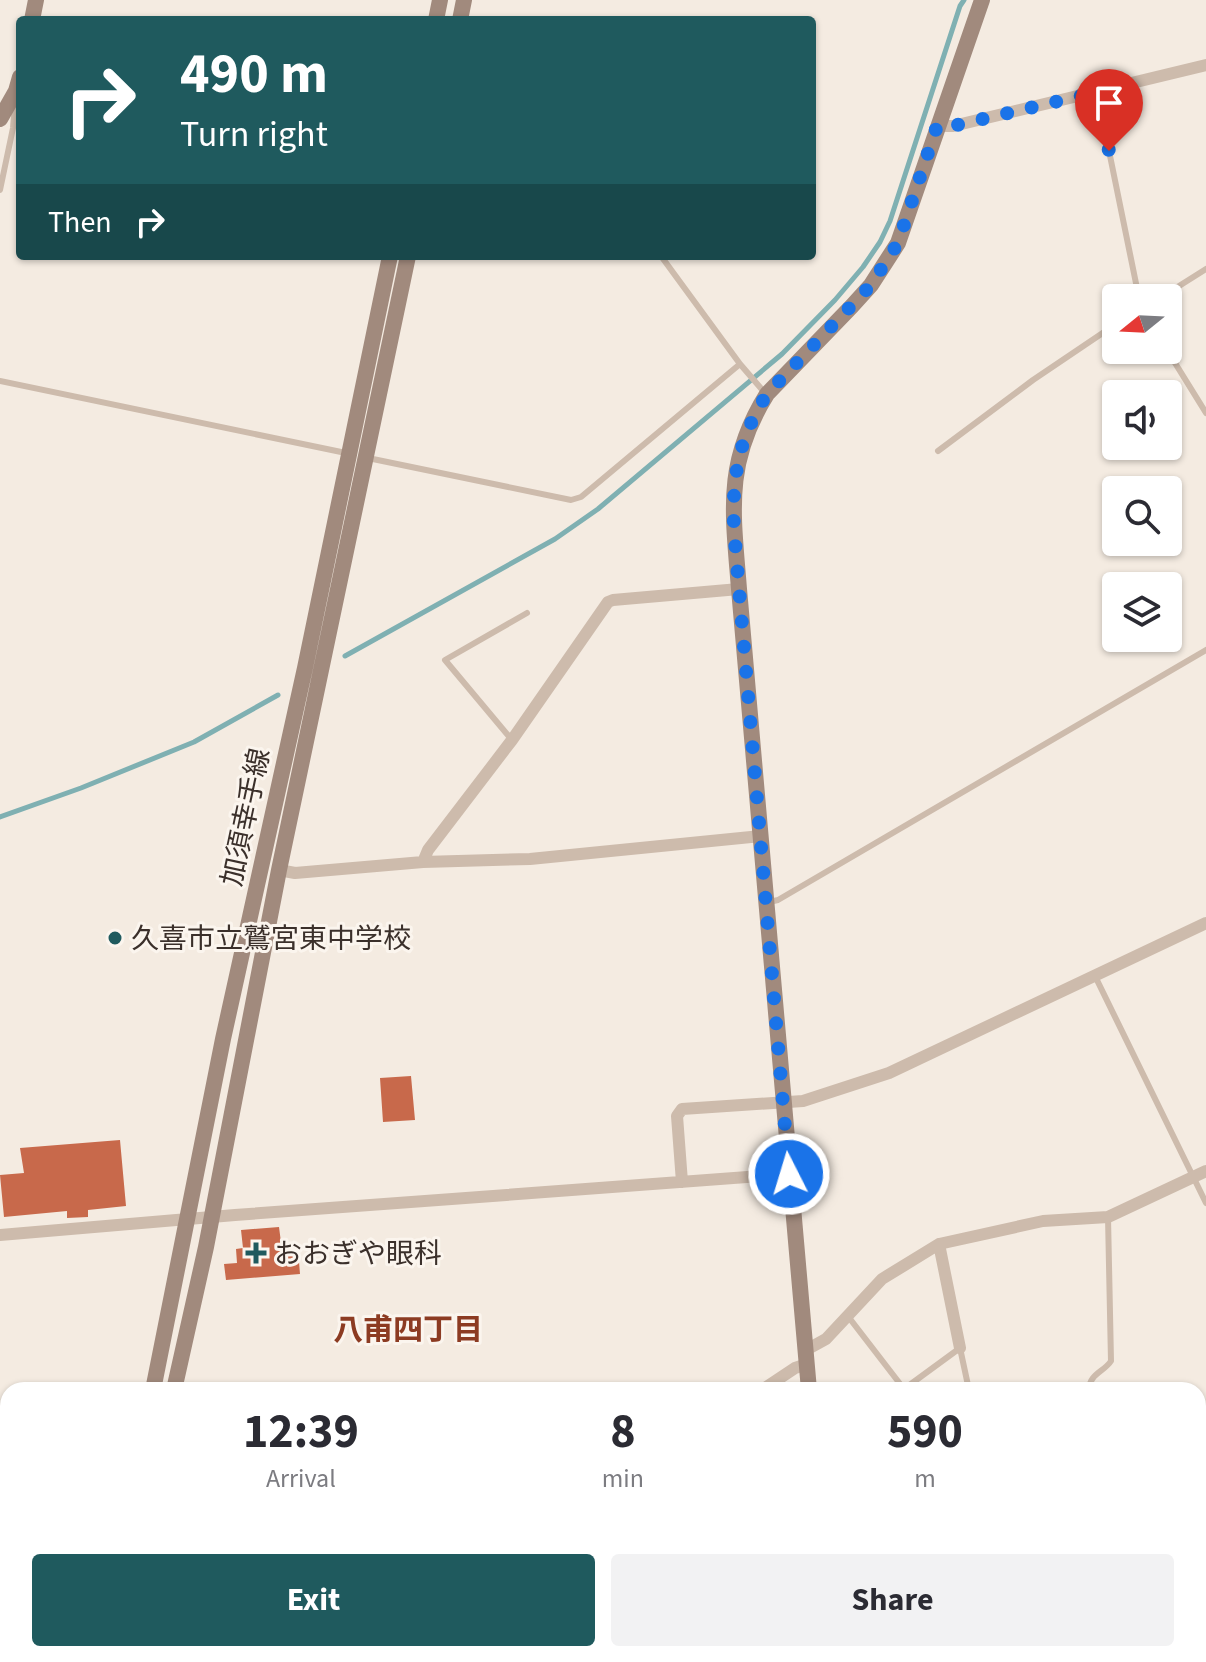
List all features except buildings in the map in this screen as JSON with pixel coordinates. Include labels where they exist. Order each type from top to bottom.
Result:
[{"type":"main road","points":[[808,1382],[739,589],[734,481],[749,426],[763,391],[871,285],[898,243],[982,0]]},
{"type":"main road","points":[[0,119],[16,88]]},
{"type":"main road","name":"加須幸手線","points":[[176,1382],[212,1217],[279,870],[357,456],[389,260]]},
{"type":"main road","name":"加須幸手線","points":[[155,1382],[223,1039],[357,456],[407,260]]},
{"type":"street","points":[[937,126],[953,126],[1206,65]]},
{"type":"street","points":[[423,862],[428,850],[512,740],[608,602],[739,589]]},
{"type":"street","points":[[279,870],[295,873],[423,862],[530,859],[761,836]]},
{"type":"street","points":[[682,1182],[677,1116],[682,1109],[803,1101],[889,1073],[1206,923]]},
{"type":"street","points":[[774,1382],[795,1368],[826,1339],[882,1279],[939,1244],[1043,1221],[1108,1217],[1200,1173]]},
{"type":"street","points":[[0,1235],[789,1174]]},
{"type":"street","points":[[939,1244],[960,1348]]},
{"type":"lane","points":[[1097,92],[1136,284]]},
{"type":"lane","points":[[0,190],[16,102]]},
{"type":"lane","points":[[664,260],[763,391]]},
{"type":"lane","points":[[1182,284],[1206,269]]},
{"type":"lane","points":[[938,451],[1102,333]]},
{"type":"lane","points":[[0,381],[571,500],[581,497],[740,364]]},
{"type":"lane","points":[[1176,364],[1206,413]]},
{"type":"lane","points":[[512,740],[445,660],[527,613]]},
{"type":"lane","points":[[766,903],[778,900],[1206,650]]},
{"type":"lane","points":[[1095,976],[1200,1173],[1206,1203]]},
{"type":"lane","points":[[1090,1382],[1111,1361],[1108,1217]]},
{"type":"lane","points":[[847,1315],[899,1382]]},
{"type":"lane","points":[[914,1382],[960,1348],[967,1382]]},
{"type":"waterway","points":[[345,656],[555,539],[598,509],[782,354],[835,300],[863,267],[890,221],[964,0]]},
{"type":"waterway","points":[[0,817],[194,742],[278,695]]},
{"type":"place","name":"久喜市立鷲宮東中学校","points":[[115,938]]},
{"type":"place","name":"おおぎや眼科","points":[[256,1253]]},
{"type":"district","name":"八甫四丁目","points":[[408,1330]]},
{"type":"route","points":[[789,1174],[734,530],[734,481],[742,445],[767,394],[871,285],[898,243],[937,126],[953,126],[1097,92],[1109,151]]}]
